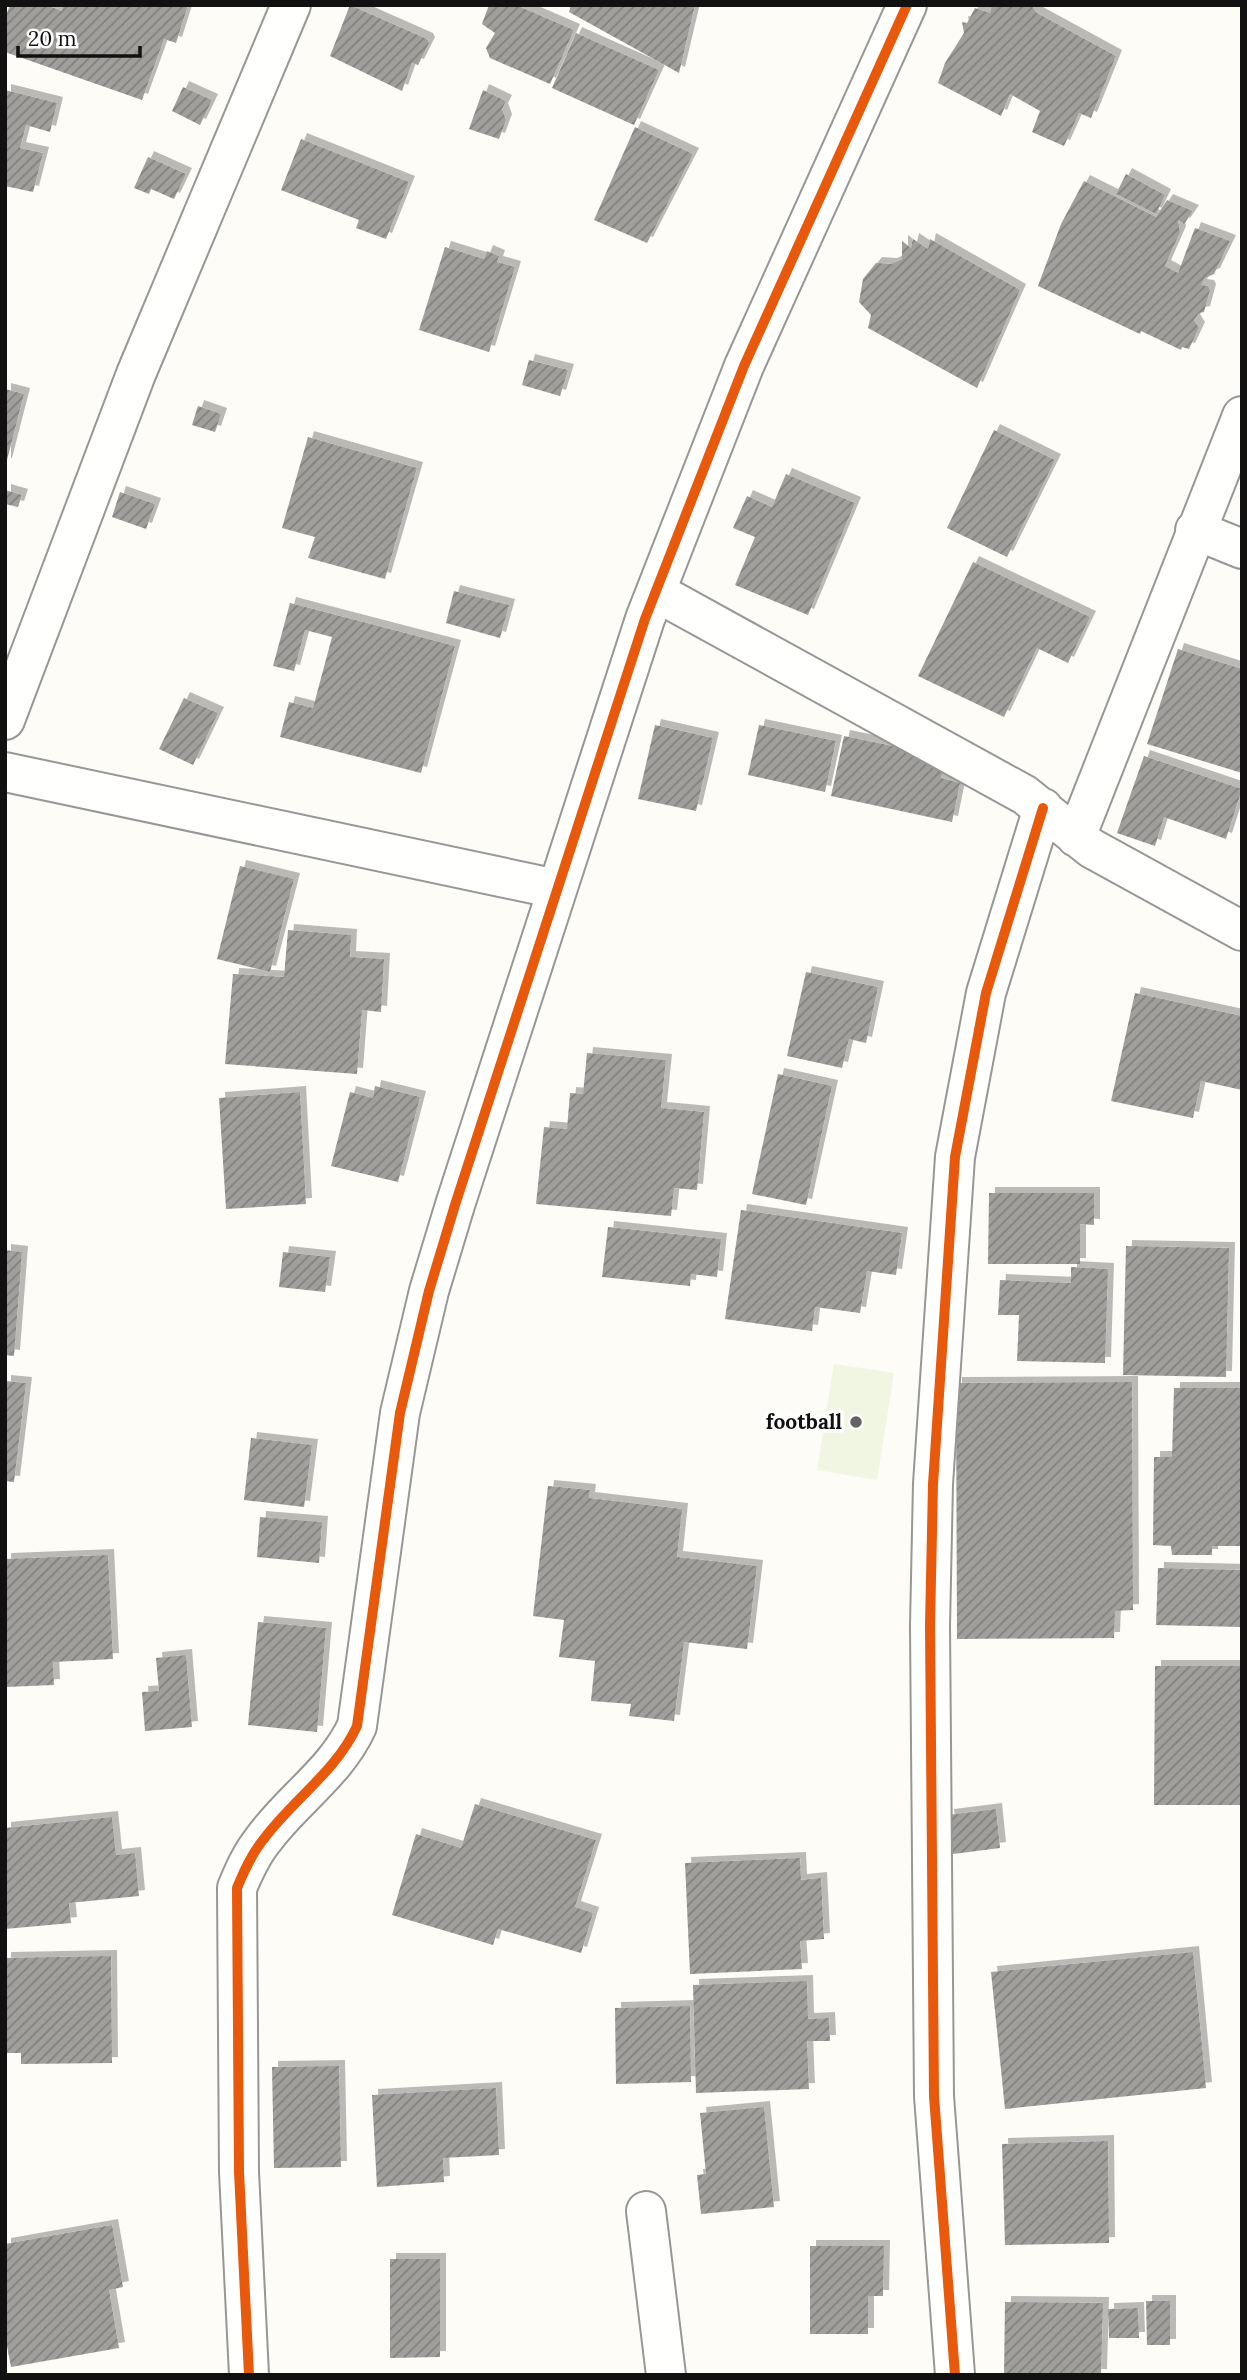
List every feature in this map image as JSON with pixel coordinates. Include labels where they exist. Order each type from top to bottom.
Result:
[{"type":"street","points":[[5,720],[136,374],[291,5]]},
{"type":"street","points":[[249,2375],[239,2172],[237,1888],[248,1861],[264,1838],[333,1765],[357,1726],[400,1413],[429,1291],[557,889],[645,619],[658,593],[744,366],[907,5]]},
{"type":"street","points":[[1076,837],[1242,416]]},
{"type":"street","points":[[1195,530],[1242,549]]},
{"type":"street","points":[[658,593],[1025,795],[1076,837],[1242,931]]},
{"type":"street","points":[[5,772],[557,889]]},
{"type":"street","points":[[955,2375],[934,2096],[929,1626],[933,1484],[956,1157],[962,1112],[986,993],[1043,808]]},
{"type":"street","points":[[646,2211],[666,2375]]},
{"type":"green space","name":"football","points":[[834,1364],[894,1373],[877,1480],[817,1470]]},
{"type":"building","points":[[10,5],[46,5],[62,11],[63,5],[188,5],[176,43],[164,39],[142,100],[5,52],[5,18]]},
{"type":"building","points":[[350,5],[427,39],[429,43],[418,65],[412,63],[402,91],[330,56]]},
{"type":"building","points":[[489,5],[516,5],[574,30],[550,84],[490,58],[486,48],[495,33],[482,24]]},
{"type":"building","points":[[571,5],[695,5],[679,73],[569,12]]},
{"type":"building","points":[[992,5],[1031,5],[1037,13],[1116,56],[1091,118],[1079,113],[1064,146],[1032,132],[1040,111],[1010,94],[1001,116],[938,83],[945,63],[964,33],[962,22],[967,23],[975,8],[990,13]]},
{"type":"building","points":[[576,33],[659,70],[634,125],[552,88]]},
{"type":"building","points":[[183,87],[212,100],[200,125],[172,111]]},
{"type":"building","points":[[5,90],[57,103],[50,132],[26,125],[20,148],[43,153],[33,192],[5,186]]},
{"type":"building","points":[[483,90],[506,101],[502,109],[506,120],[499,139],[469,129]]},
{"type":"building","points":[[635,127],[693,154],[647,243],[594,220]]},
{"type":"building","points":[[301,139],[409,182],[386,239],[356,228],[359,220],[281,190]]},
{"type":"building","points":[[148,157],[186,174],[174,199],[151,189],[149,194],[134,188]]},
{"type":"building","points":[[1126,174],[1165,195],[1156,214],[1116,194]]},
{"type":"building","points":[[1084,181],[1156,217],[1167,200],[1193,211],[1184,224],[1178,220],[1180,232],[1165,266],[1178,273],[1195,228],[1230,241],[1214,274],[1205,278],[1201,285],[1208,286],[1210,290],[1204,312],[1199,313],[1194,320],[1199,328],[1189,349],[1182,347],[1181,350],[1141,331],[1140,334],[1038,286],[1061,224]]},
{"type":"building","points":[[913,239],[928,249],[930,239],[1020,290],[977,388],[868,328],[871,315],[859,302],[863,279],[876,263],[891,264],[902,259],[902,241],[911,248]]},
{"type":"building","points":[[445,247],[484,259],[487,251],[499,256],[497,262],[515,267],[489,352],[419,330]]},
{"type":"building","points":[[529,360],[568,370],[560,396],[522,385]]},
{"type":"building","points":[[5,389],[24,394],[6,464],[5,464]]},
{"type":"building","points":[[198,406],[221,414],[215,432],[192,425]]},
{"type":"building","points":[[994,430],[1055,460],[1007,557],[947,528]]},
{"type":"building","points":[[308,437],[417,468],[385,579],[308,558],[315,537],[282,528]]},
{"type":"building","points":[[786,474],[855,503],[808,615],[735,585],[755,537],[733,528],[747,496],[772,507]]},
{"type":"building","points":[[5,490],[22,495],[18,507],[5,504]]},
{"type":"building","points":[[120,492],[155,504],[146,529],[112,517]]},
{"type":"building","points":[[973,562],[1090,617],[1068,663],[1037,648],[1004,717],[918,676]]},
{"type":"building","points":[[454,591],[509,605],[500,638],[446,623]]},
{"type":"building","points":[[290,603],[455,646],[421,773],[280,737],[289,702],[313,708],[332,637],[305,630],[294,671],[273,666]]},
{"type":"building","points":[[1178,649],[1242,669],[1242,773],[1147,744]]},
{"type":"building","points":[[184,698],[218,713],[193,765],[159,749]]},
{"type":"building","points":[[655,725],[713,738],[696,811],[638,799]]},
{"type":"building","points":[[759,725],[836,741],[825,792],[748,775]]},
{"type":"building","points":[[844,736],[946,757],[941,778],[960,783],[952,822],[831,796]]},
{"type":"building","points":[[1144,756],[1242,789],[1226,839],[1164,817],[1155,846],[1117,833]]},
{"type":"building","points":[[240,866],[294,879],[270,972],[217,959]]},
{"type":"building","points":[[288,930],[351,935],[350,957],[384,959],[381,1012],[362,1010],[357,1074],[225,1064],[233,974],[284,977]]},
{"type":"building","points":[[806,972],[878,987],[866,1043],[849,1039],[842,1068],[787,1056]]},
{"type":"building","points":[[1135,993],[1242,1016],[1242,1090],[1201,1081],[1193,1118],[1111,1101]]},
{"type":"building","points":[[587,1053],[666,1060],[661,1108],[704,1112],[697,1190],[674,1188],[671,1216],[536,1204],[544,1127],[567,1129],[570,1093],[583,1094]]},
{"type":"building","points":[[778,1074],[832,1086],[806,1205],[752,1194]]},
{"type":"building","points":[[375,1086],[420,1097],[398,1182],[331,1166],[350,1092],[373,1098]]},
{"type":"building","points":[[300,1092],[306,1204],[226,1209],[219,1098]]},
{"type":"building","points":[[989,1193],[1094,1193],[1094,1225],[1080,1224],[1080,1264],[988,1264]]},
{"type":"building","points":[[741,1210],[902,1233],[896,1275],[867,1271],[860,1313],[815,1307],[812,1331],[725,1319]]},
{"type":"building","points":[[608,1227],[721,1239],[717,1277],[691,1274],[690,1286],[602,1277]]},
{"type":"building","points":[[1126,1246],[1229,1248],[1226,1377],[1123,1375]]},
{"type":"building","points":[[5,1250],[22,1252],[14,1356],[5,1355]]},
{"type":"building","points":[[283,1252],[330,1257],[325,1292],[279,1287]]},
{"type":"building","points":[[1071,1267],[1108,1269],[1105,1363],[1017,1361],[1019,1315],[998,1315],[1000,1280],[1071,1283]]},
{"type":"building","points":[[5,1381],[26,1383],[14,1482],[5,1481]]},
{"type":"building","points":[[1132,1382],[1133,1610],[1115,1611],[1114,1638],[957,1639],[956,1383]]},
{"type":"building","points":[[1174,1388],[1242,1388],[1242,1546],[1212,1546],[1212,1555],[1172,1555],[1171,1546],[1153,1545],[1154,1457],[1172,1457]]},
{"type":"building","points":[[251,1438],[312,1445],[304,1507],[244,1500]]},
{"type":"building","points":[[548,1486],[590,1490],[589,1498],[682,1509],[677,1557],[757,1566],[747,1649],[684,1642],[674,1721],[629,1716],[631,1704],[591,1701],[595,1661],[559,1657],[564,1620],[533,1616]]},
{"type":"building","points":[[260,1517],[322,1522],[319,1563],[257,1557]]},
{"type":"building","points":[[108,1555],[113,1659],[53,1662],[54,1685],[6,1687],[5,1559]]},
{"type":"building","points":[[1158,1568],[1242,1570],[1242,1627],[1156,1625]]},
{"type":"building","points":[[258,1622],[326,1628],[317,1732],[248,1725]]},
{"type":"building","points":[[186,1655],[192,1727],[145,1731],[142,1692],[159,1691],[156,1658]]},
{"type":"building","points":[[1155,1666],[1242,1666],[1242,1805],[1154,1805]]},
{"type":"building","points":[[475,1804],[596,1840],[575,1907],[593,1913],[581,1953],[498,1929],[493,1945],[392,1915],[416,1834],[461,1848]]},
{"type":"building","points":[[996,1809],[1000,1848],[953,1854],[948,1815]]},
{"type":"building","points":[[112,1817],[116,1855],[135,1853],[139,1896],[69,1903],[71,1923],[5,1929],[5,1828]]},
{"type":"building","points":[[800,1858],[801,1880],[821,1878],[824,1939],[800,1941],[802,1969],[690,1974],[685,1863]]},
{"type":"building","points":[[1193,1952],[1206,2088],[1005,2109],[991,1972]]},
{"type":"building","points":[[111,1956],[112,2063],[21,2064],[21,2053],[5,2053],[5,1958]]},
{"type":"building","points":[[807,1981],[808,2019],[829,2018],[830,2041],[807,2041],[809,2089],[696,2093],[693,1985]]},
{"type":"building","points":[[690,2006],[691,2082],[616,2084],[615,2008]]},
{"type":"building","points":[[339,2066],[341,2167],[274,2168],[272,2067]]},
{"type":"building","points":[[496,2088],[499,2155],[443,2158],[444,2182],[377,2187],[372,2095]]},
{"type":"building","points":[[764,2107],[774,2207],[701,2214],[697,2175],[706,2174],[700,2113]]},
{"type":"building","points":[[1108,2141],[1109,2243],[1005,2245],[1002,2144]]},
{"type":"building","points":[[112,2225],[123,2287],[109,2290],[119,2348],[11,2367],[5,2336],[5,2244]]},
{"type":"building","points":[[810,2246],[884,2246],[883,2296],[868,2296],[868,2334],[810,2334]]},
{"type":"building","points":[[390,2259],[440,2259],[440,2357],[390,2358]]},
{"type":"building","points":[[1146,2301],[1170,2301],[1170,2345],[1147,2345]]},
{"type":"building","points":[[1005,2302],[1103,2303],[1101,2375],[1004,2375]]},
{"type":"building","points":[[1138,2308],[1139,2338],[1109,2338],[1108,2309]]},
{"type":"cycle path","points":[[249,2375],[239,2172],[237,1888],[259,1846],[338,1758],[357,1726],[400,1413],[429,1291],[455,1205],[645,619],[744,366],[907,5]]},
{"type":"cycle path","points":[[955,2375],[934,2096],[930,1626],[933,1484],[955,1157],[986,993],[1043,808]]},
{"type":"place","name":"football","points":[[856,1422]]}]
